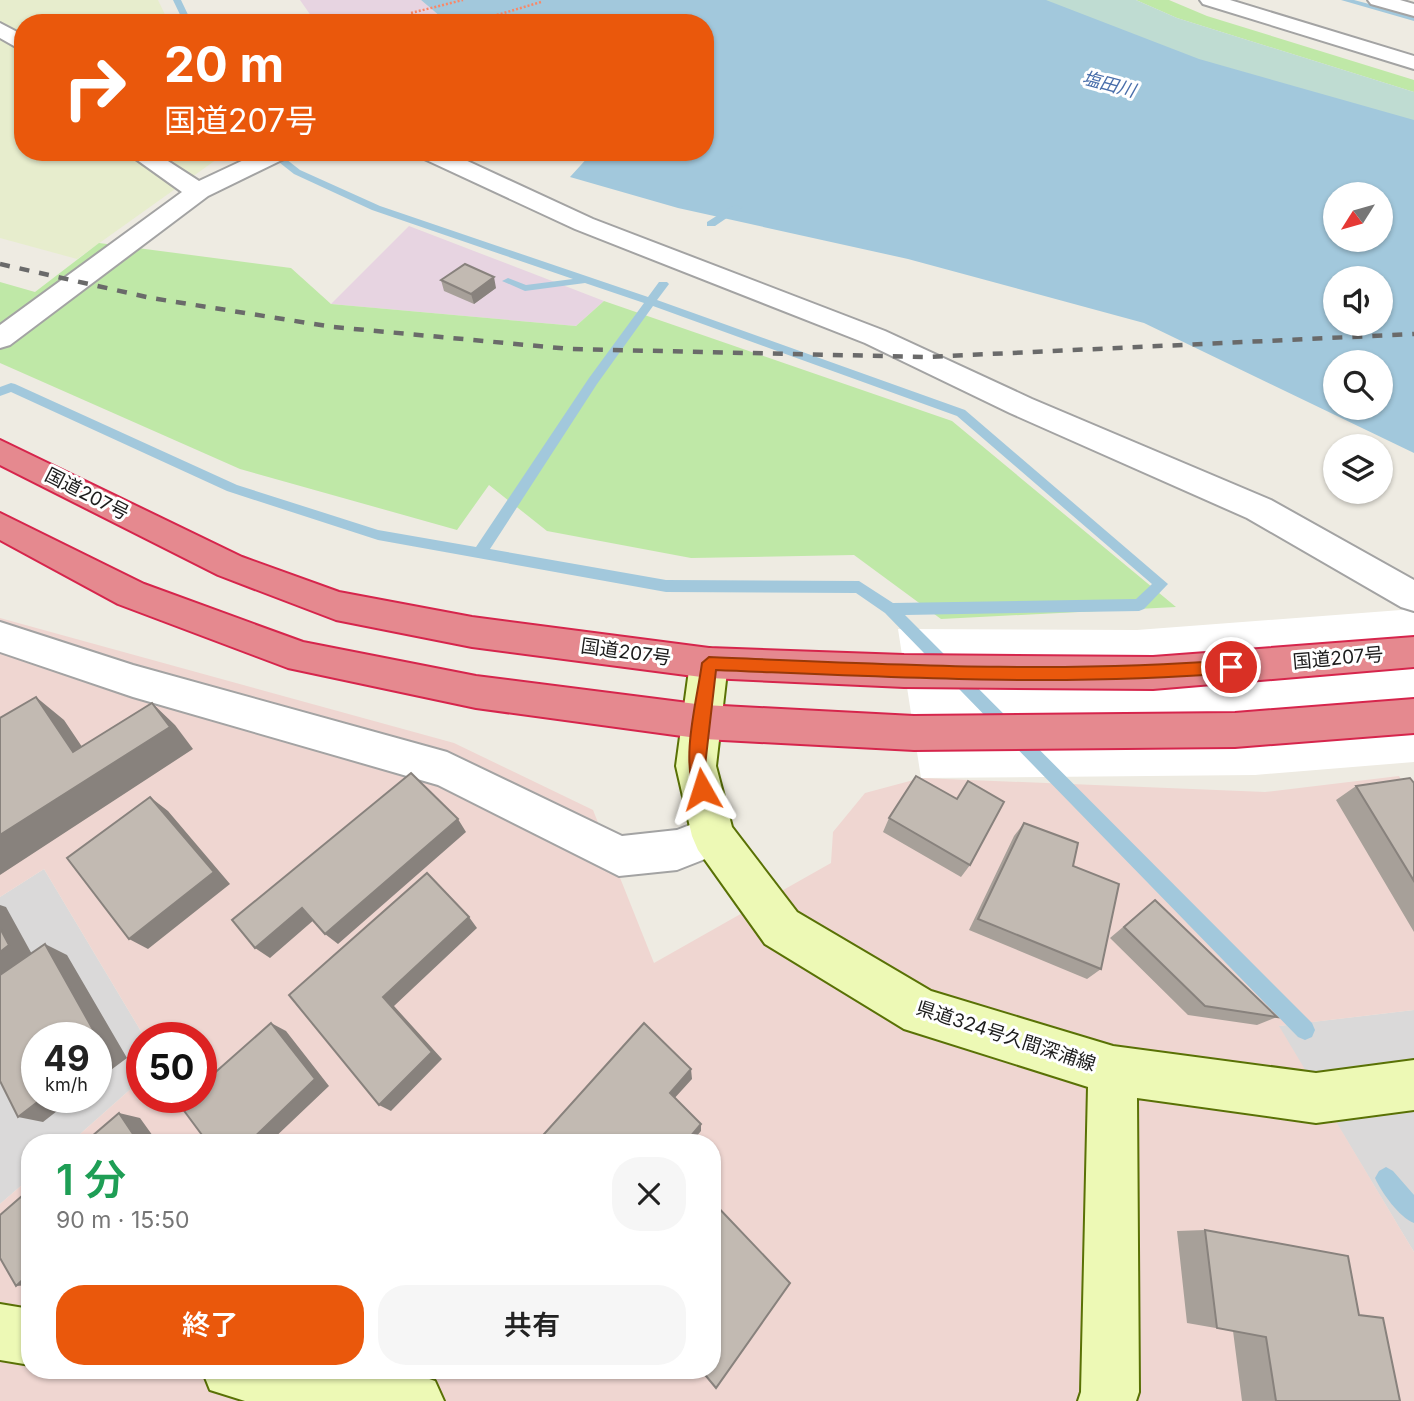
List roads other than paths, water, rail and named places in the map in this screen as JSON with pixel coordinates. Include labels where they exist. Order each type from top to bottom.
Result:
[{"type":"highway","name":"国道207号","points":[[0,452],[230,566],[336,606],[472,632],[709,663],[904,671],[1153,673],[1414,652]]},
{"type":"highway","points":[[0,525],[131,594],[301,657],[476,692],[704,722],[914,733],[1235,730],[1414,716]]},
{"type":"main road","name":"県道324号久間深浦線","points":[[709,663],[704,722],[696,766],[713,836],[781,928],[921,1012],[1113,1070],[1316,1098],[1414,1085]]},
{"type":"main road","points":[[1107,1401],[1110,1392],[1113,1070]]},
{"type":"main road","points":[[0,1332],[21,1336]]},
{"type":"main road","points":[[284,1379],[415,1401]]},
{"type":"street","points":[[1210,0],[1414,63]]},
{"type":"street","points":[[1378,0],[1414,10]]},
{"type":"street","points":[[151,161],[199,191]]},
{"type":"street","points":[[0,340],[199,191],[261,161]]},
{"type":"street","points":[[448,161],[584,224],[875,337],[1020,406],[1259,509],[1414,597]]},
{"type":"street","points":[[0,637],[133,681],[447,770],[619,856],[677,850],[713,836]]},
{"type":"water","name":"塩田川","points":[[421,0],[1046,0],[1199,59],[1414,120],[1414,453],[1393,443],[1393,434],[1375,434],[1345,420],[1393,420],[1393,350],[1323,350],[1323,409],[1144,323],[908,259],[678,208],[570,177],[585,161],[714,161],[714,14],[437,14]]},
{"type":"waterway","points":[[177,0],[184,14]]},
{"type":"waterway","points":[[1345,0],[1414,19]]},
{"type":"waterway","points":[[283,161],[297,172],[376,208],[650,301]]},
{"type":"waterway","points":[[711,224],[738,207]]},
{"type":"waterway","points":[[508,281],[525,288],[581,281]]},
{"type":"waterway","points":[[650,301],[663,284]]},
{"type":"waterway","points":[[480,553],[593,381],[650,301]]},
{"type":"waterway","points":[[650,301],[961,413],[1161,584],[1139,605],[890,609]]},
{"type":"waterway","points":[[0,392],[11,387],[232,488],[378,535],[666,586],[859,587],[890,609]]},
{"type":"waterway","points":[[890,609],[1305,1030]]},
{"type":"waterway","points":[[1386,1178],[1414,1212]]},
{"type":"railway","points":[[0,264],[151,298],[333,327],[570,349],[926,357],[1414,334]]}]
